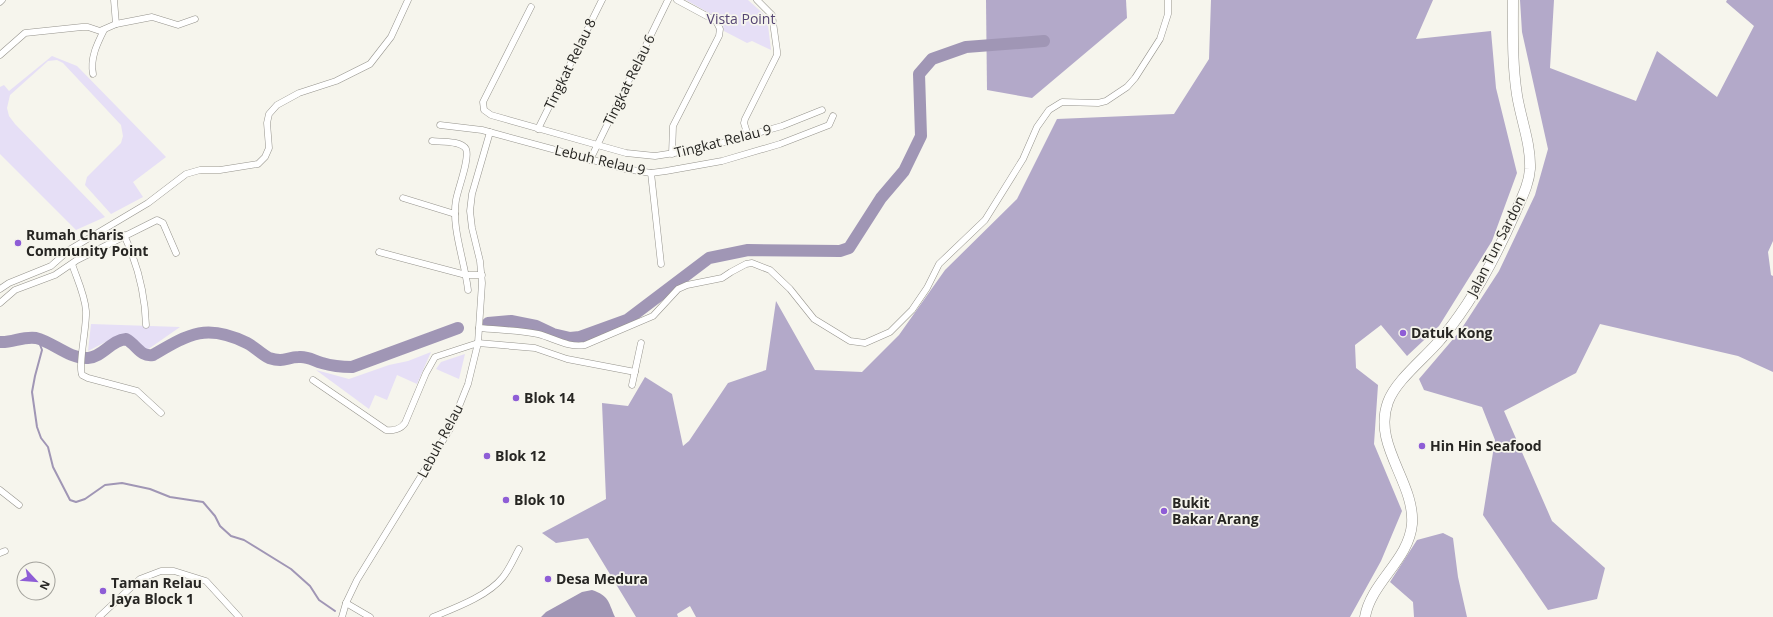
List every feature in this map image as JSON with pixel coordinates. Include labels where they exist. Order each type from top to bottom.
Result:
[{"type":"main road","name":"Jalan Tun Sardon","points":[[1365,617],[1372,595],[1402,552],[1412,525],[1410,500],[1386,437],[1385,416],[1389,400],[1406,376],[1442,339],[1483,279],[1528,183],[1530,152],[1517,97],[1512,63],[1513,0]]},
{"type":"street","points":[[114,0],[116,24]]},
{"type":"street","points":[[0,290],[9,283],[51,266],[69,250],[148,203],[186,174],[200,170],[220,170],[258,164],[266,157],[268,148],[267,123],[269,114],[277,105],[298,93],[336,80],[370,64],[391,37],[408,0]]},
{"type":"street","name":"Tingkat Relau 8","points":[[538,129],[602,0]]},
{"type":"street","name":"Tingkat Relau 6","points":[[590,160],[668,0]]},
{"type":"street","points":[[672,154],[673,126],[719,36],[720,29],[716,21],[677,0]]},
{"type":"street","points":[[748,136],[744,123],[745,119],[777,51],[772,15],[757,0]]},
{"type":"street","points":[[479,328],[540,335],[577,347],[586,345],[653,316],[678,289],[687,285],[722,278],[731,272],[752,263],[770,270],[790,289],[814,319],[850,341],[865,343],[880,338],[890,332],[912,310],[927,288],[939,264],[985,220],[1023,159],[1037,128],[1049,110],[1062,102],[1098,103],[1106,101],[1115,96],[1136,78],[1160,39],[1168,14],[1168,0]]},
{"type":"street","name":"Tingkat Relau 9","points":[[531,7],[483,102],[484,110],[491,116],[626,153],[654,156],[700,149],[748,136],[782,126],[822,110]]},
{"type":"street","points":[[0,55],[25,33],[82,27],[88,27],[100,31],[116,24],[152,17],[178,25],[195,20]]},
{"type":"street","points":[[93,74],[93,55],[104,30]]},
{"type":"street","name":"Lebuh Relau 9","points":[[440,125],[490,132],[590,160],[639,172],[651,172],[666,171],[722,161],[780,144],[829,125],[832,116]]},
{"type":"street","name":"Lebuh Relau","points":[[342,617],[346,603],[357,580],[450,429],[468,384],[478,343],[482,275],[470,211],[472,194],[490,132]]},
{"type":"street","points":[[432,141],[459,144],[466,149],[468,156],[458,189],[455,214],[468,290]]},
{"type":"street","points":[[651,172],[661,264]]},
{"type":"street","points":[[403,198],[455,214]]},
{"type":"street","points":[[0,303],[15,290],[55,275],[124,235],[153,221],[159,220],[164,225],[176,253]]},
{"type":"street","points":[[124,235],[139,272],[143,291],[146,325]]},
{"type":"street","points":[[379,252],[466,275],[482,275]]},
{"type":"street","points":[[72,264],[86,310],[80,371],[85,377],[137,391],[161,413]]},
{"type":"street","points":[[313,380],[386,430],[392,431],[404,426],[426,374],[435,357],[478,343],[535,348],[567,359],[635,372]]},
{"type":"street","points":[[632,385],[641,343]]},
{"type":"street","points":[[0,490],[19,505]]},
{"type":"street","points":[[433,617],[466,603],[497,583],[507,572],[519,549]]},
{"type":"street","points":[[99,617],[140,579],[161,571],[174,570],[206,581],[239,617]]},
{"type":"street","points":[[346,603],[370,617]]},
{"type":"green space","name":"Vista Point","points":[[686,0],[748,0],[767,17],[771,50],[752,41],[747,43],[724,31],[722,22],[718,18]]},
{"type":"green space","points":[[52,56],[77,66],[166,157],[133,182],[143,197],[111,214],[85,185],[87,177],[121,143],[123,136],[121,125],[63,63],[57,60],[48,61],[10,95],[7,108],[9,116],[15,124],[105,217],[76,230],[0,154],[0,87],[4,85],[9,91]]},
{"type":"green space","points":[[91,324],[180,327],[147,350],[125,334],[119,335],[88,351]]},
{"type":"green space","points":[[431,352],[417,384],[397,375],[387,400],[375,395],[369,409],[316,370],[349,379],[389,365],[408,361]]},
{"type":"green space","points":[[465,354],[459,379],[436,369],[441,362]]},
{"type":"shaded area","points":[[986,0],[1126,0],[1127,18],[1032,98],[987,90]]},
{"type":"shaded area","points":[[1211,0],[1433,0],[1416,39],[1491,31],[1496,88],[1517,173],[1492,241],[1439,326],[1407,356],[1381,325],[1355,345],[1356,368],[1378,385],[1374,444],[1402,511],[1381,561],[1350,617],[696,617],[690,606],[677,614],[678,617],[636,617],[588,538],[556,543],[542,533],[606,499],[602,403],[628,406],[645,377],[672,394],[683,446],[689,441],[728,383],[766,370],[776,301],[815,370],[862,372],[899,335],[945,270],[1017,199],[1057,119],[1174,114],[1209,59]]},
{"type":"shaded area","points":[[1520,0],[1554,0],[1550,68],[1636,101],[1657,51],[1717,97],[1754,26],[1726,2],[1727,0],[1773,0],[1773,241],[1768,252],[1771,275],[1773,276],[1773,372],[1738,356],[1600,324],[1576,373],[1504,411],[1552,521],[1605,568],[1597,599],[1548,610],[1483,515],[1495,440],[1482,407],[1424,390],[1419,379],[1460,331],[1499,271],[1535,195],[1548,149],[1522,32]]},
{"type":"shaded area","points":[[1443,533],[1453,538],[1458,577],[1467,617],[1414,617],[1413,602],[1390,582],[1417,540]]},
{"type":"shaded area","points":[[592,590],[602,594],[605,597],[615,617],[541,617],[546,612],[582,592]]},
{"type":"waterway","points":[[488,323],[511,321],[536,326],[553,334],[570,338],[580,337],[627,320],[709,258],[748,250],[840,251],[849,248],[881,198],[904,171],[921,136],[919,74],[932,59],[966,47],[1044,41]]},
{"type":"waterway","points":[[0,342],[36,338],[74,356],[88,358],[98,355],[116,342],[126,339],[145,354],[153,355],[177,341],[209,332],[220,333],[247,343],[269,358],[282,360],[302,357],[330,365],[352,367],[458,328]]},
{"type":"waterway","points":[[38,339],[42,350],[32,392],[37,427],[41,438],[48,447],[53,467],[70,500],[76,502],[85,499],[105,485],[122,483],[150,489],[170,497],[203,502],[215,516],[220,526],[231,536],[244,540],[291,569],[310,586],[319,600],[335,611]]},
{"type":"place","name":"Rumah Charis Community Point","points":[[18,243]]},
{"type":"place","name":"Datuk Kong","points":[[1403,333]]},
{"type":"place","name":"Blok 14","points":[[516,398]]},
{"type":"place","name":"Hin Hin Seafood","points":[[1422,446]]},
{"type":"place","name":"Blok 12","points":[[487,456]]},
{"type":"place","name":"Blok 10","points":[[506,500]]},
{"type":"place","name":"Bukit Bakar Arang","points":[[1164,511]]},
{"type":"place","name":"Desa Medura","points":[[548,579]]},
{"type":"place","name":"Taman Relau Jaya Block 1","points":[[103,591]]}]
